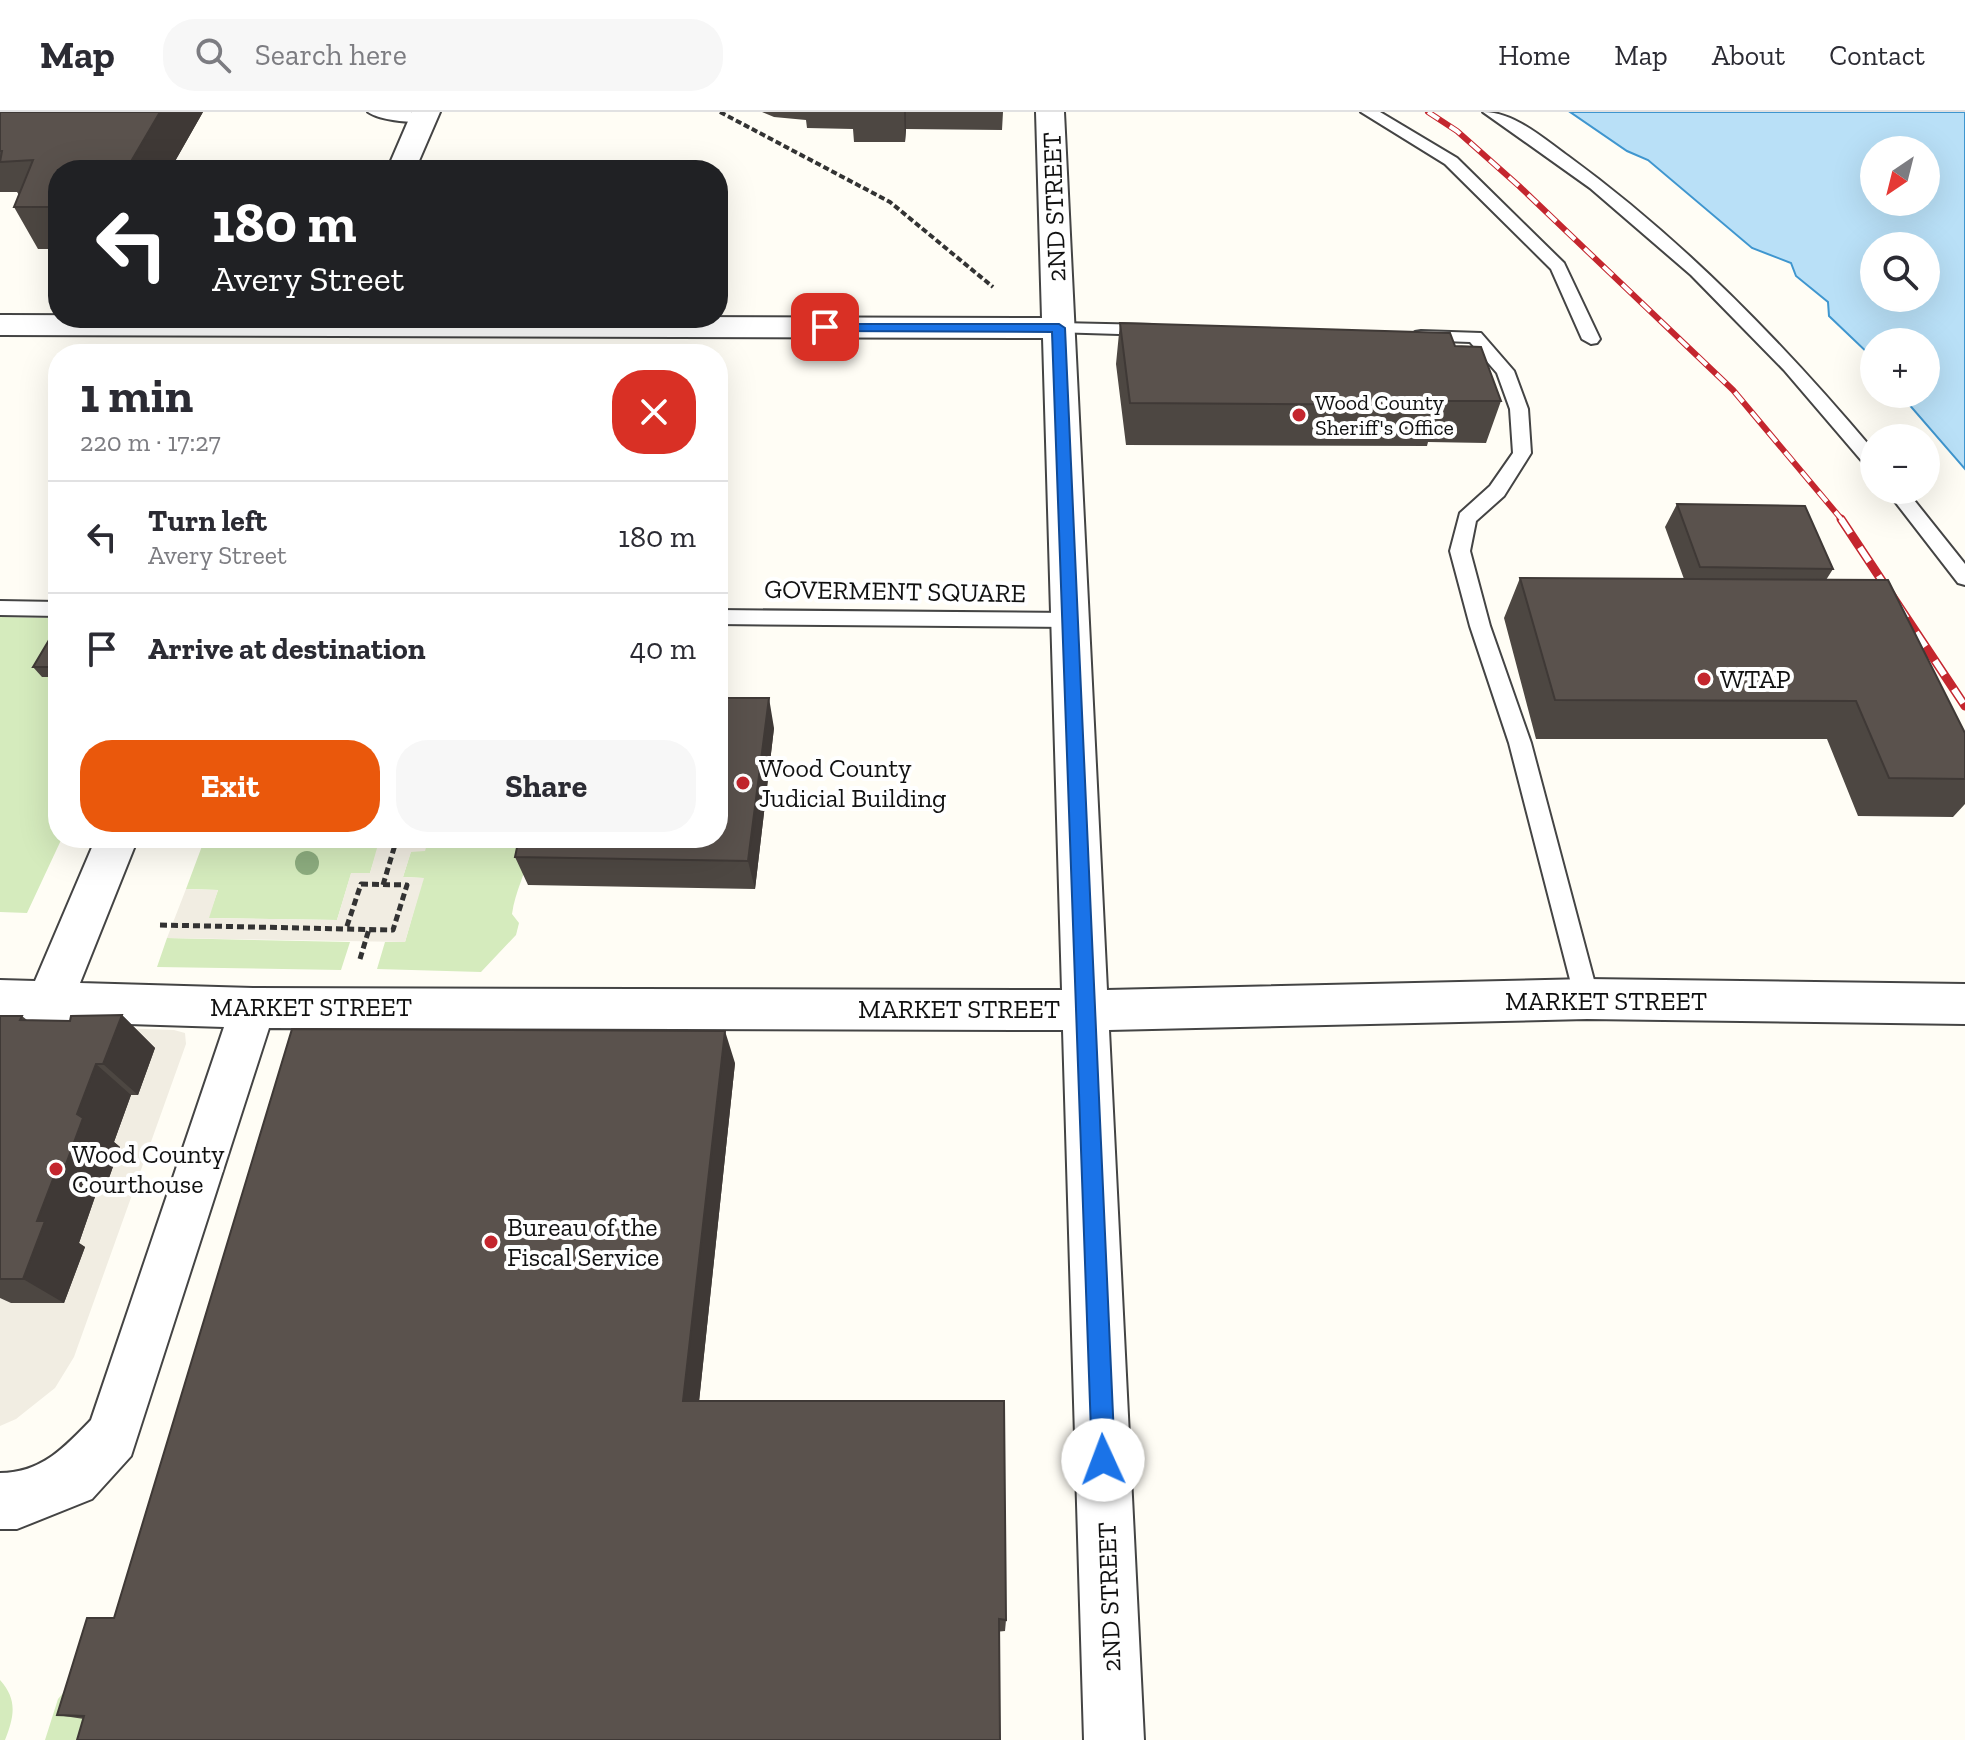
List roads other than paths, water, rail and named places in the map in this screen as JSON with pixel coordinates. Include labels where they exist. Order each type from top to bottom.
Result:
[{"type":"street","name":"2ND STREET","points":[[1050,112],[1114,1740]]},
{"type":"street","points":[[405,160],[425,115]]},
{"type":"street","points":[[0,325],[48,326]]},
{"type":"street","points":[[124,328],[332,333],[1059,328]]},
{"type":"street","points":[[49,1002],[113,848]]},
{"type":"street","name":"MARKET STREET","points":[[0,1000],[253,1008],[1085,1010],[1587,999],[1965,1004]]},
{"type":"street","points":[[0,1501],[17,1501],[72,1479],[112,1437],[253,1008]]},
{"type":"lane","points":[[376,112],[425,115]]},
{"type":"lane","points":[[1369,112],[1451,161],[1558,267],[1591,339]]},
{"type":"lane","points":[[1491,112],[1604,191],[1715,290],[1860,446]]},
{"type":"lane","points":[[1059,328],[1168,330]]},
{"type":"lane","points":[[1397,335],[1475,337],[1505,371],[1519,409],[1522,453],[1497,491],[1467,518],[1460,551],[1480,626],[1520,743],[1587,999]]},
{"type":"lane","points":[[1907,504],[1965,578]]},
{"type":"lane","points":[[0,608],[48,609]]},
{"type":"lane","name":"GOVERMENT SQUARE","points":[[728,617],[1070,620]]},
{"type":"water","points":[[1570,112],[1965,112],[1965,469],[1940,440],[1940,424],[1926,424],[1912,408],[1940,408],[1940,328],[1860,328],[1860,346],[1829,316],[1828,302],[1796,276],[1791,263],[1752,248],[1648,160],[1627,151]]},
{"type":"railway","points":[[1428,112],[1457,131],[1519,186],[1733,390],[1843,521]]},
{"type":"railway","points":[[1841,519],[1965,706]]},
{"type":"place","name":"Wood County Sheriff's Office","points":[[1299,415]]},
{"type":"place","name":"WTAP","points":[[1704,679]]},
{"type":"place","name":"Wood County Judicial Building","points":[[743,783]]},
{"type":"place","name":"Wood County Courthouse","points":[[56,1169]]},
{"type":"place","name":"Bureau of the Fiscal Service","points":[[491,1242]]}]
